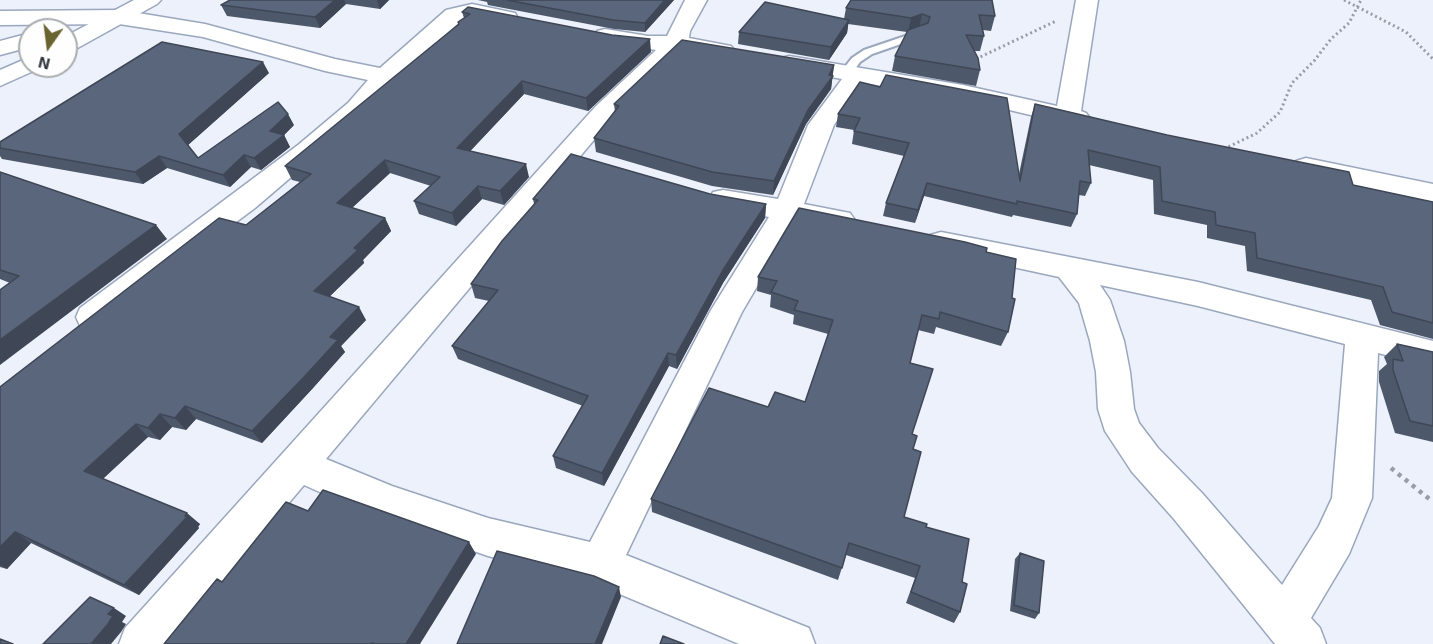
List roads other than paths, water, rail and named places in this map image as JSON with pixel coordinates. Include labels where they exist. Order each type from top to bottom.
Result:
[{"type":"street","points":[[0,18],[79,16],[118,11],[150,0]]},
{"type":"street","points":[[141,644],[297,464],[578,158],[605,111],[677,44],[679,31],[696,0]]},
{"type":"street","points":[[1068,116],[1087,3]]},
{"type":"street","points":[[71,334],[307,151],[357,108],[385,76],[467,6],[472,10],[532,23]]},
{"type":"street","points":[[78,37],[118,11],[205,31],[333,66],[385,76]]},
{"type":"street","points":[[75,18],[79,16]]},
{"type":"street","points":[[582,32],[648,43],[677,44],[963,92],[1099,123]]},
{"type":"street","points":[[0,48],[18,43]]},
{"type":"street","points":[[0,79],[18,70]]},
{"type":"street","points":[[600,566],[727,310],[788,209],[821,125],[851,74]]},
{"type":"street","points":[[1278,162],[1433,193]]},
{"type":"street","points":[[701,194],[867,226]]},
{"type":"street","points":[[912,236],[1198,294],[1362,338],[1433,354]]},
{"type":"street","points":[[1070,269],[1094,300],[1107,341],[1113,372],[1116,409],[1124,431],[1145,460],[1188,506],[1294,633],[1352,498],[1362,338]]},
{"type":"street","points":[[297,464],[385,502],[488,537],[600,566],[793,644]]},
{"type":"lane","points":[[851,74],[856,60],[868,52],[920,34]]}]
